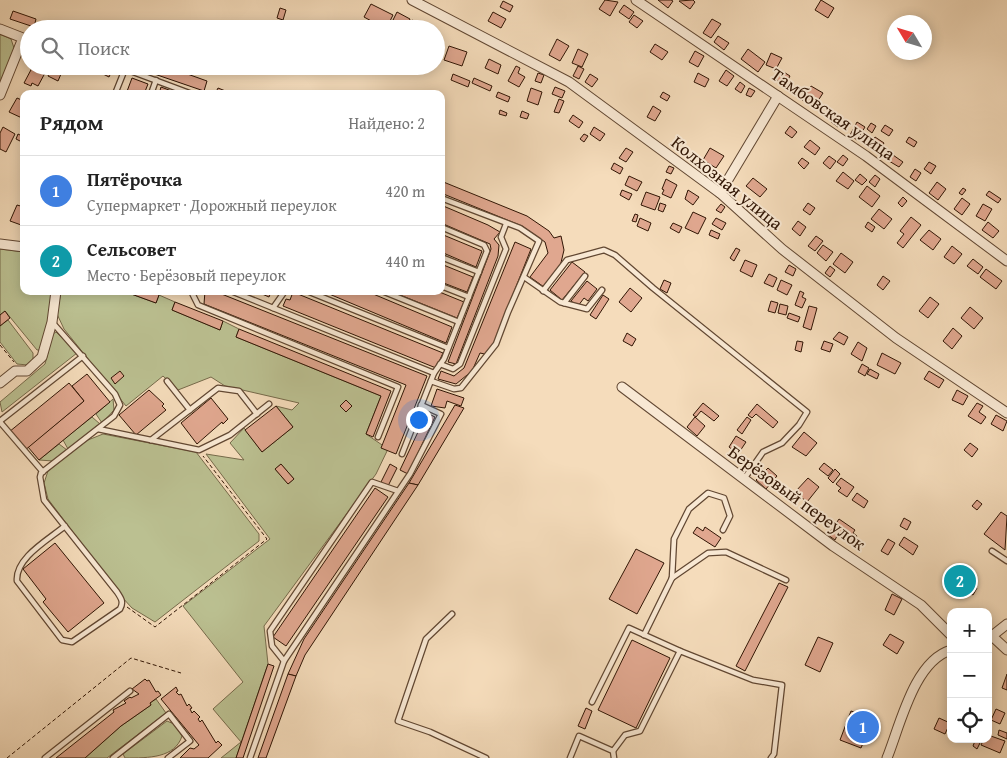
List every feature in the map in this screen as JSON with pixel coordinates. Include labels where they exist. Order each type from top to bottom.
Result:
[{"type":"street","name":"Колхозная улица","points":[[412,0],[569,82],[720,193],[782,249],[896,338],[1007,413]]},
{"type":"street","name":"Тамбовская улица","points":[[636,0],[866,156],[1007,261]]},
{"type":"street","points":[[0,29],[20,37]]},
{"type":"street","points":[[0,96],[20,46]]},
{"type":"street","points":[[720,193],[778,96]]},
{"type":"street","points":[[0,244],[20,246]]},
{"type":"street","points":[[0,383],[15,370],[27,371],[42,357],[52,322],[55,295]]},
{"type":"street","name":"Берёзовый переулок","points":[[622,387],[833,546],[921,605],[947,631]]},
{"type":"street","points":[[992,637],[1007,624]]},
{"type":"street","points":[[992,639],[1007,650]]},
{"type":"street","points":[[888,758],[913,689],[931,661],[947,652]]},
{"type":"lane","points":[[117,90],[123,75]]},
{"type":"lane","points":[[142,75],[178,90]]},
{"type":"lane","points":[[152,90],[156,80]]},
{"type":"lane","points":[[431,381],[454,389],[462,388],[496,344],[539,241],[520,228],[445,200]]},
{"type":"lane","points":[[440,364],[453,369],[460,364],[506,249],[501,237],[506,224]]},
{"type":"lane","points":[[402,454],[434,373],[448,348],[487,251],[484,245],[445,229]]},
{"type":"lane","points":[[544,290],[567,260],[604,250],[615,254],[653,288],[807,412],[799,425],[782,443],[763,452],[744,480]]},
{"type":"lane","points":[[445,259],[479,272]]},
{"type":"lane","points":[[564,303],[586,276]]},
{"type":"lane","points":[[524,277],[564,303],[588,309],[602,290]]},
{"type":"lane","points":[[445,288],[469,297]]},
{"type":"lane","points":[[194,295],[198,306],[398,387],[378,437]]},
{"type":"lane","points":[[240,295],[434,373]]},
{"type":"lane","points":[[273,308],[282,295]]},
{"type":"lane","points":[[318,295],[448,348]]},
{"type":"lane","points":[[392,295],[459,322]]},
{"type":"lane","points":[[52,322],[115,394],[120,405],[114,416],[42,472],[40,477],[44,500],[65,526],[122,598],[122,604],[117,611],[72,642],[62,640],[17,581],[16,572],[21,563],[65,526]]},
{"type":"lane","points":[[42,472],[1,419],[83,356]]},
{"type":"lane","points":[[167,381],[190,410]]},
{"type":"lane","points":[[151,440],[218,388],[239,391],[257,414]]},
{"type":"lane","points":[[98,429],[199,450],[230,435],[269,404]]},
{"type":"lane","points":[[250,758],[284,661],[410,474],[441,414],[421,405]]},
{"type":"lane","points":[[284,661],[272,646],[270,632],[372,482],[398,491]]},
{"type":"lane","points":[[644,635],[672,578],[674,539],[689,509],[708,492],[724,498],[730,516],[723,530]]},
{"type":"lane","points":[[992,551],[1007,561]]},
{"type":"lane","points":[[672,578],[708,553],[726,552],[786,580]]},
{"type":"lane","points":[[452,614],[426,639],[398,721],[430,732],[486,758]]},
{"type":"lane","points":[[592,702],[629,628],[753,680],[782,685],[774,754],[771,758]]},
{"type":"lane","points":[[614,758],[613,751],[625,734],[640,730],[680,651]]},
{"type":"lane","points":[[45,758],[130,691]]},
{"type":"lane","points":[[116,757],[169,714],[190,741],[168,758]]},
{"type":"lane","points":[[570,758],[579,736],[613,751]]},
{"type":"path","points":[[0,345],[21,371]]},
{"type":"path","points":[[122,604],[155,627],[267,539],[199,450]]},
{"type":"path","points":[[6,758],[131,658],[181,673]]},
{"type":"green space","points":[[0,34],[11,39],[14,48],[0,87]]},
{"type":"green space","points":[[0,249],[20,252],[20,295],[52,295],[45,338],[40,350],[37,350],[5,311],[0,315]]},
{"type":"green space","points":[[60,295],[134,295],[156,303],[159,295],[175,302],[172,310],[220,330],[223,321],[239,329],[236,337],[381,396],[366,434],[388,449],[376,474],[264,626],[268,664],[236,758],[221,758],[241,742],[213,709],[243,682],[183,606],[270,539],[206,454],[244,460],[230,443],[244,428],[262,452],[293,427],[276,406],[292,410],[299,403],[225,386],[211,377],[178,390],[163,376],[126,406],[64,329],[57,314]],"holes":[[[281,464],[294,479],[288,484],[275,469]]]},
{"type":"green space","points":[[8,320],[33,353],[33,360],[28,365],[17,364],[0,342],[0,326]]},
{"type":"green space","points":[[56,332],[77,353],[2,412],[0,402],[45,364],[53,334]]},
{"type":"green space","points":[[113,399],[114,410],[102,423],[96,414]]},
{"type":"green space","points":[[92,417],[100,424],[68,449],[63,440]]},
{"type":"green space","points":[[103,434],[196,452],[259,534],[259,541],[155,622],[132,608],[121,596],[48,499],[44,483],[48,471],[83,442]]},
{"type":"green space","points":[[59,444],[67,450],[53,461],[39,460]]},
{"type":"green space","points":[[156,699],[166,713],[107,758],[85,758],[121,726],[151,705],[150,703]]},
{"type":"green space","points":[[167,721],[174,724],[182,736],[174,749],[152,757],[125,758],[123,754]]},
{"type":"building","points":[[605,0],[618,2],[610,16],[599,9]]},
{"type":"building","points":[[658,0],[671,0],[673,1],[668,8]]},
{"type":"building","points":[[693,0],[695,2],[690,9],[679,1]]},
{"type":"building","points":[[821,0],[834,8],[828,18],[815,10]]},
{"type":"building","points":[[503,1],[513,6],[510,12],[500,7]]},
{"type":"building","points":[[371,4],[393,15],[390,20],[370,20],[364,17]]},
{"type":"building","points":[[624,5],[634,12],[629,19],[619,12]]},
{"type":"building","points":[[280,8],[286,10],[283,20],[277,18]]},
{"type":"building","points":[[13,11],[36,19],[20,20],[20,22],[10,19]]},
{"type":"building","points":[[397,12],[410,19],[410,20],[393,20]]},
{"type":"building","points":[[493,12],[506,19],[501,28],[488,21]]},
{"type":"building","points":[[634,15],[643,21],[637,28],[629,22]]},
{"type":"building","points":[[712,19],[721,24],[711,38],[703,33]]},
{"type":"building","points":[[718,36],[729,43],[724,50],[714,42]]},
{"type":"building","points":[[557,39],[569,46],[560,61],[549,55]]},
{"type":"building","points":[[655,44],[668,52],[662,60],[650,52]]},
{"type":"building","points":[[449,46],[467,52],[462,66],[445,60]]},
{"type":"building","points":[[578,49],[588,54],[582,67],[572,63]]},
{"type":"building","points":[[748,49],[765,62],[758,72],[741,59]]},
{"type":"building","points":[[695,51],[704,56],[698,67],[689,62]]},
{"type":"building","points":[[771,53],[782,58],[776,69],[766,65]]},
{"type":"building","points":[[489,59],[501,65],[498,74],[485,68]]},
{"type":"building","points":[[516,66],[520,68],[518,73],[525,77],[519,87],[508,81]]},
{"type":"building","points":[[578,66],[584,69],[579,79],[573,76]]},
{"type":"building","points":[[779,69],[790,76],[785,85],[773,78]]},
{"type":"building","points":[[726,70],[734,76],[727,86],[719,81]]},
{"type":"building","points":[[538,73],[544,75],[541,83],[535,81]]},
{"type":"building","points":[[698,73],[709,79],[705,87],[694,82]]},
{"type":"building","points":[[453,74],[470,81],[468,87],[451,80]]},
{"type":"building","points":[[590,74],[598,79],[592,87],[585,82]]},
{"type":"building","points":[[28,75],[44,75],[38,86],[32,83],[31,86],[24,83]]},
{"type":"building","points":[[48,75],[61,75],[58,81]]},
{"type":"building","points":[[157,75],[190,75],[207,81],[204,90]]},
{"type":"building","points":[[132,78],[148,84],[146,90],[128,90]]},
{"type":"building","points":[[474,78],[492,86],[490,91],[472,83]]},
{"type":"building","points":[[740,82],[745,86],[741,93],[735,89]]},
{"type":"building","points":[[811,86],[823,93],[814,107],[802,100]]},
{"type":"building","points":[[555,87],[565,91],[562,98],[552,94]]},
{"type":"building","points":[[531,88],[542,92],[538,105],[527,101]]},
{"type":"building","points":[[749,88],[755,91],[751,97],[746,95]]},
{"type":"building","points":[[498,92],[510,97],[508,102],[496,97]]},
{"type":"building","points":[[663,92],[670,96],[667,101],[660,97]]},
{"type":"building","points":[[17,98],[20,99],[20,117],[9,112]]},
{"type":"building","points":[[559,99],[564,101],[559,113],[554,112]]},
{"type":"building","points":[[653,106],[661,111],[655,121],[647,117]]},
{"type":"building","points":[[500,110],[507,113],[506,116],[499,114]]},
{"type":"building","points":[[522,111],[529,114],[527,119],[520,117]]},
{"type":"building","points":[[836,114],[843,118],[838,127],[831,122]]},
{"type":"building","points":[[573,115],[583,122],[579,128],[569,121]]},
{"type":"building","points":[[857,122],[865,127],[857,140],[850,135]]},
{"type":"building","points":[[871,123],[876,126],[872,133],[867,129]]},
{"type":"building","points":[[885,125],[893,130],[889,136],[881,131]]},
{"type":"building","points":[[790,126],[797,132],[792,138],[785,133]]},
{"type":"building","points":[[3,127],[15,134],[6,152],[0,149],[0,133]]},
{"type":"building","points":[[594,127],[605,134],[600,141],[590,134]]},
{"type":"building","points":[[18,134],[20,135],[20,141],[16,139]]},
{"type":"building","points":[[584,134],[588,136],[584,142],[580,139]]},
{"type":"building","points":[[875,137],[884,143],[878,153],[869,147]]},
{"type":"building","points":[[909,137],[917,142],[914,147],[906,142]]},
{"type":"building","points":[[810,140],[820,148],[815,155],[804,147]]},
{"type":"building","points":[[626,148],[633,152],[626,162],[619,158]]},
{"type":"building","points":[[710,148],[724,156],[716,168],[703,160]]},
{"type":"building","points":[[843,155],[848,159],[843,166],[837,162]]},
{"type":"building","points":[[893,155],[903,162],[899,167],[889,161]]},
{"type":"building","points":[[829,156],[836,161],[830,169],[823,163]]},
{"type":"building","points":[[802,158],[809,163],[804,169],[798,163]]},
{"type":"building","points":[[929,162],[936,166],[931,174],[924,169]]},
{"type":"building","points":[[614,163],[623,168],[620,174],[611,169]]},
{"type":"building","points":[[669,166],[674,168],[671,174],[666,172]]},
{"type":"building","points":[[915,169],[921,173],[916,181],[910,177]]},
{"type":"building","points":[[843,172],[854,181],[848,189],[836,181]]},
{"type":"building","points":[[860,174],[867,180],[862,185],[855,180]]},
{"type":"building","points":[[875,175],[880,179],[875,187],[869,182]]},
{"type":"building","points":[[629,176],[642,182],[637,191],[625,185]]},
{"type":"building","points":[[753,178],[767,189],[760,197],[746,186]]},
{"type":"building","points":[[666,179],[677,185],[671,198],[662,194]]},
{"type":"building","points":[[937,182],[946,189],[938,200],[929,193]]},
{"type":"building","points":[[445,183],[527,216],[549,231],[554,238],[561,236],[564,250],[560,267],[544,287],[530,277],[548,253],[545,242],[522,226],[445,195]]},
{"type":"building","points":[[867,186],[880,196],[872,207],[859,197]]},
{"type":"building","points":[[963,188],[966,190],[962,195],[959,193]]},
{"type":"building","points":[[622,190],[632,194],[629,200],[620,195]]},
{"type":"building","points":[[688,190],[699,197],[693,205],[685,199]]},
{"type":"building","points":[[989,191],[1001,199],[998,203],[986,195]]},
{"type":"building","points":[[646,192],[660,197],[655,210],[641,205]]},
{"type":"building","points":[[903,197],[907,201],[902,207],[898,203]]},
{"type":"building","points":[[962,198],[970,204],[962,215],[954,209]]},
{"type":"building","points":[[660,203],[666,205],[663,212],[658,210]]},
{"type":"building","points":[[808,203],[815,208],[810,215],[803,210]]},
{"type":"building","points":[[721,204],[725,207],[721,213],[716,210]]},
{"type":"building","points":[[983,204],[992,209],[985,221],[976,216]]},
{"type":"building","points":[[17,205],[20,206],[20,225],[10,221]]},
{"type":"building","points":[[445,207],[500,232],[494,239],[499,245],[498,256],[456,364],[448,362],[491,249],[490,244],[445,225]]},
{"type":"building","points":[[879,209],[892,219],[884,229],[871,219]]},
{"type":"building","points":[[693,212],[706,218],[698,234],[685,228]]},
{"type":"building","points":[[635,214],[638,215],[636,222],[632,221]]},
{"type":"building","points":[[911,217],[921,225],[903,248],[897,243],[904,234],[900,231]]},
{"type":"building","points":[[640,218],[651,223],[648,231],[637,226]]},
{"type":"building","points":[[716,218],[726,223],[722,230],[712,224]]},
{"type":"building","points":[[798,221],[806,227],[800,236],[792,229]]},
{"type":"building","points":[[868,222],[875,227],[872,232],[865,227]]},
{"type":"building","points":[[988,222],[999,231],[993,238],[982,230]]},
{"type":"building","points":[[673,223],[682,227],[679,233],[670,228]]},
{"type":"building","points":[[711,230],[720,234],[718,239],[709,235]]},
{"type":"building","points":[[929,230],[941,239],[933,250],[920,240]]},
{"type":"building","points":[[445,236],[482,251],[476,267],[445,254]]},
{"type":"building","points":[[816,236],[823,241],[815,251],[808,246]]},
{"type":"building","points":[[515,242],[531,249],[489,355],[480,353],[472,371],[456,384],[438,379],[441,371],[454,376],[464,368]]},
{"type":"building","points":[[823,245],[833,252],[826,261],[817,253]]},
{"type":"building","points":[[952,246],[962,254],[954,264],[944,257]]},
{"type":"building","points":[[736,248],[740,250],[734,261],[730,258]]},
{"type":"building","points":[[841,253],[853,262],[845,273],[833,264]]},
{"type":"building","points":[[973,259],[983,267],[978,274],[967,266]]},
{"type":"building","points":[[745,260],[757,265],[752,277],[740,271]]},
{"type":"building","points":[[572,262],[585,272],[562,300],[550,290]]},
{"type":"building","points":[[789,265],[796,269],[793,276],[785,272]]},
{"type":"building","points":[[445,266],[473,277],[467,292],[445,284]]},
{"type":"building","points":[[830,266],[835,270],[830,277],[825,273]]},
{"type":"building","points":[[986,269],[1002,281],[996,289],[980,277]]},
{"type":"building","points":[[769,274],[777,278],[773,287],[764,283]]},
{"type":"building","points":[[883,276],[890,281],[883,290],[877,285]]},
{"type":"building","points":[[664,280],[671,283],[667,293],[660,289]]},
{"type":"building","points":[[781,280],[792,285],[787,295],[777,290]]},
{"type":"building","points":[[587,281],[597,289],[588,301],[584,298],[578,306],[571,301]]},
{"type":"building","points":[[630,288],[642,298],[631,312],[619,302]]},
{"type":"building","points":[[800,291],[804,293],[802,297],[806,299],[802,308],[795,305]]},
{"type":"building","points":[[445,294],[464,302],[457,318],[400,295]]},
{"type":"building","points":[[134,295],[159,295],[156,303]]},
{"type":"building","points":[[205,295],[224,295],[427,376],[396,454],[381,448],[406,385],[204,304]]},
{"type":"building","points":[[292,295],[300,295],[443,353],[436,368],[283,306],[286,299],[290,300]]},
{"type":"building","points":[[332,295],[376,295],[452,327],[446,343]]},
{"type":"building","points":[[603,295],[609,299],[596,319],[590,315]]},
{"type":"building","points":[[930,297],[939,304],[928,318],[919,311]]},
{"type":"building","points":[[771,301],[778,303],[775,313],[768,311]]},
{"type":"building","points":[[175,302],[223,321],[220,330],[172,310]]},
{"type":"building","points":[[780,304],[788,306],[786,315],[778,313]]},
{"type":"building","points":[[809,306],[817,308],[811,330],[803,327]]},
{"type":"building","points":[[970,307],[983,318],[974,329],[961,318]]},
{"type":"building","points":[[5,311],[10,318],[0,326],[0,315]]},
{"type":"building","points":[[789,313],[800,317],[798,322],[787,318]]},
{"type":"building","points":[[953,328],[962,336],[952,349],[943,341]]},
{"type":"building","points":[[239,329],[391,391],[373,437],[366,434],[381,396],[236,337]]},
{"type":"building","points":[[839,332],[848,337],[844,345],[833,339]]},
{"type":"building","points":[[627,333],[636,339],[632,346],[623,341]]},
{"type":"building","points":[[797,341],[803,342],[801,352],[795,350]]},
{"type":"building","points":[[824,341],[833,344],[830,352],[821,349]]},
{"type":"building","points":[[858,342],[867,348],[862,361],[851,354]]},
{"type":"building","points":[[882,353],[901,363],[895,374],[877,365]]},
{"type":"building","points":[[862,364],[869,368],[865,376],[858,372]]},
{"type":"building","points":[[870,369],[879,374],[877,379],[867,374]]},
{"type":"building","points":[[120,371],[124,376],[115,384],[111,378]]},
{"type":"building","points":[[929,371],[944,380],[939,388],[924,379]]},
{"type":"building","points":[[87,374],[110,402],[39,460],[28,447],[84,401],[72,386]]},
{"type":"building","points":[[69,383],[84,401],[24,451],[9,432]]},
{"type":"building","points":[[437,389],[464,398],[461,406],[447,401],[445,408],[431,406]]},
{"type":"building","points":[[149,390],[164,404],[162,406],[166,410],[136,435],[119,415]]},
{"type":"building","points":[[957,390],[968,396],[963,405],[952,400]]},
{"type":"building","points":[[211,398],[228,419],[197,444],[181,423]]},
{"type":"building","points":[[346,400],[352,406],[346,412],[340,406]]},
{"type":"building","points":[[703,403],[719,416],[714,421],[701,411],[696,417],[693,415]]},
{"type":"building","points":[[977,403],[983,406],[979,412],[986,417],[981,424],[968,416]]},
{"type":"building","points":[[757,404],[778,422],[773,428],[756,414],[752,418],[748,415]]},
{"type":"building","points":[[455,405],[464,408],[418,485],[409,483]]},
{"type":"building","points":[[276,406],[293,427],[262,452],[245,430]]},
{"type":"building","points":[[427,413],[435,417],[408,474],[400,470]]},
{"type":"building","points":[[996,415],[1007,421],[1003,431],[991,424]]},
{"type":"building","points":[[695,417],[705,426],[697,436],[687,427]]},
{"type":"building","points":[[747,417],[751,420],[742,434],[737,430]]},
{"type":"building","points":[[804,432],[817,443],[806,456],[792,447]]},
{"type":"building","points":[[736,436],[746,442],[738,454],[729,447]]},
{"type":"building","points":[[970,443],[978,449],[972,457],[964,450]]},
{"type":"building","points":[[824,463],[833,470],[828,476],[819,469]]},
{"type":"building","points":[[281,464],[294,479],[288,484],[275,469]]},
{"type":"building","points":[[390,464],[397,468],[388,486],[381,482]]},
{"type":"building","points":[[768,468],[777,476],[766,489],[756,480]]},
{"type":"building","points":[[835,469],[840,474],[833,483],[828,478]]},
{"type":"building","points":[[808,478],[819,487],[807,502],[795,492]]},
{"type":"building","points":[[841,478],[854,487],[847,497],[838,491],[841,488],[836,484]]},
{"type":"building","points":[[409,483],[418,485],[305,655],[296,676],[288,674],[304,639]]},
{"type":"building","points":[[375,488],[388,497],[286,646],[273,637]]},
{"type":"building","points":[[857,493],[868,501],[864,508],[852,500]]},
{"type":"building","points":[[977,500],[982,504],[977,510],[972,506]]},
{"type":"building","points":[[1001,512],[1007,516],[1005,550],[984,534]]},
{"type":"building","points":[[904,518],[911,522],[907,530],[900,526]]},
{"type":"building","points":[[839,519],[855,530],[853,533],[857,536],[851,544],[838,534],[835,540],[828,535]]},
{"type":"building","points":[[697,527],[703,531],[705,527],[721,538],[715,547],[693,533]]},
{"type":"building","points":[[904,537],[918,546],[913,555],[899,545]]},
{"type":"building","points":[[888,539],[895,543],[888,555],[881,551]]},
{"type":"building","points":[[55,543],[104,603],[68,632],[43,602],[46,599],[23,569]]},
{"type":"building","points":[[636,549],[664,563],[637,614],[609,599]]},
{"type":"building","points":[[958,575],[977,588],[973,595],[958,586],[956,590],[951,586]]},
{"type":"building","points":[[779,583],[788,587],[745,671],[736,666]]},
{"type":"building","points":[[892,594],[902,599],[894,615],[885,610]]},
{"type":"building","points":[[890,634],[904,642],[897,654],[883,645]]},
{"type":"building","points":[[818,637],[833,643],[820,672],[805,665]]},
{"type":"building","points":[[632,640],[670,658],[636,728],[598,710]]},
{"type":"building","points":[[268,664],[274,666],[243,758],[236,758]]},
{"type":"building","points":[[288,674],[296,676],[266,758],[258,758]]},
{"type":"building","points":[[1007,674],[1007,690],[1002,688]]},
{"type":"building","points":[[145,679],[149,680],[156,692],[158,691],[161,695],[150,703],[151,705],[121,726],[85,758],[56,758],[114,712],[113,710],[126,703],[124,701],[139,694],[132,689]]},
{"type":"building","points":[[176,687],[178,691],[176,692],[179,695],[181,694],[187,706],[189,704],[192,708],[190,709],[192,713],[194,711],[200,717],[198,719],[200,722],[202,720],[216,743],[218,741],[222,745],[208,758],[180,758],[190,748],[194,749],[199,745],[161,699]]},
{"type":"building","points":[[586,708],[592,711],[585,729],[578,726]]},
{"type":"building","points":[[996,709],[1005,713],[1000,724],[992,720]]},
{"type":"building","points":[[851,711],[873,719],[861,748],[840,740]]},
{"type":"building","points":[[939,718],[947,722],[945,734],[934,729]]},
{"type":"building","points":[[999,730],[1007,733],[1007,739],[998,735]]},
{"type":"building","points":[[992,736],[1005,741],[1000,753],[981,745],[982,743],[992,743]]},
{"type":"building","points":[[974,743],[980,743],[977,749],[973,746]]},
{"type":"place","name":"Сельсовет","points":[[960,581]]},
{"type":"place","name":"Пятёрочка","points":[[863,727]]}]
